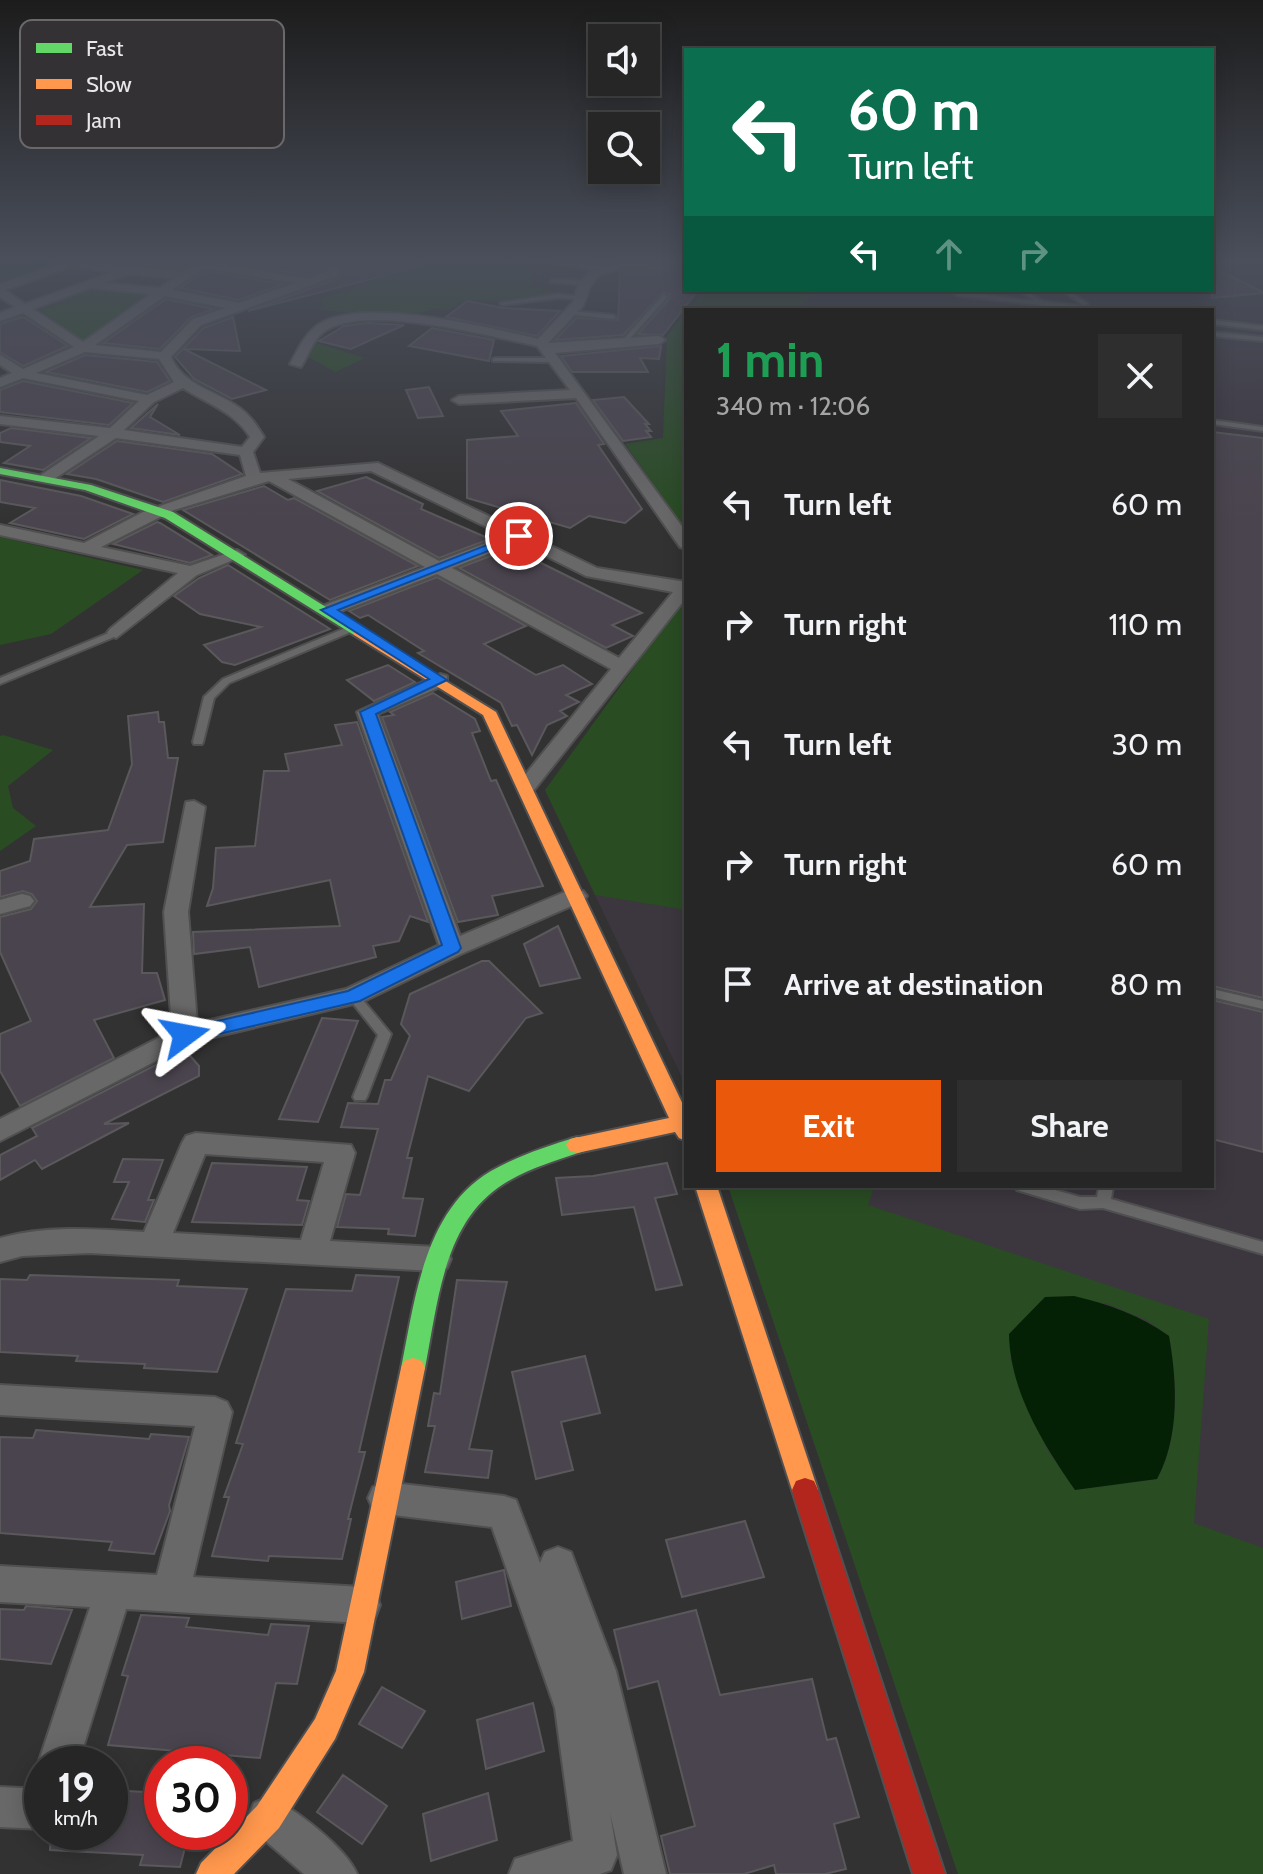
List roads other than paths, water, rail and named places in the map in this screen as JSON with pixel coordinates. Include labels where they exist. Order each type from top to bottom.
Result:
[{"type":"street","points":[[164,356],[173,346]]},
{"type":"street","points":[[296,364],[308,346]]},
{"type":"street","points":[[527,346],[545,351],[589,346]]},
{"type":"street","points":[[545,351],[548,346]]},
{"type":"street","points":[[0,383],[83,348],[164,356]]},
{"type":"street","points":[[545,351],[624,453],[684,541]]},
{"type":"street","points":[[164,356],[168,371],[183,383],[219,398],[251,423],[257,437],[246,452]]},
{"type":"street","points":[[0,359],[22,374],[149,399]]},
{"type":"street","points":[[46,478],[113,433],[149,399],[183,383]]},
{"type":"street","points":[[459,400],[576,394]]},
{"type":"street","points":[[0,420],[246,452],[263,477],[438,567],[621,667]]},
{"type":"street","points":[[89,547],[121,525],[157,510],[263,477],[373,466],[592,572],[684,588]]},
{"type":"street","points":[[0,471],[122,496],[157,510],[328,610],[489,712],[527,786],[684,1128],[533,1159],[498,1177],[471,1196],[450,1221],[436,1259],[350,1672],[325,1729],[268,1817],[212,1874]]},
{"type":"street","points":[[0,530],[191,571]]},
{"type":"street","points":[[328,610],[519,536]]},
{"type":"street","points":[[116,633],[191,571],[237,555]]},
{"type":"street","points":[[527,786],[684,589]]},
{"type":"street","points":[[440,680],[367,712],[452,948]]},
{"type":"street","points":[[185,1035],[176,912],[194,807]]},
{"type":"street","points":[[5,1122],[185,1035],[353,996],[452,948],[575,896]]},
{"type":"street","points":[[153,1245],[196,1143],[341,1153],[312,1253]]},
{"type":"street","points":[[707,1188],[929,1874]]},
{"type":"street","points":[[0,1250],[22,1244],[89,1241],[436,1259]]},
{"type":"street","points":[[0,1400],[215,1412],[171,1594]]},
{"type":"street","points":[[385,1498],[504,1512],[574,1708],[596,1855],[530,1874]]},
{"type":"street","points":[[558,1564],[597,1671],[645,1874]]},
{"type":"street","points":[[0,1584],[362,1605]]},
{"type":"street","points":[[64,1746],[114,1590]]},
{"type":"street","points":[[0,1807],[24,1808]]},
{"type":"street","points":[[268,1817],[336,1874]]},
{"type":"lane","points":[[495,360],[545,351]]},
{"type":"lane","points":[[1214,422],[1263,429]]},
{"type":"lane","points":[[198,742],[209,697],[226,681],[355,627]]},
{"type":"lane","points":[[0,681],[116,633]]},
{"type":"lane","points":[[1214,993],[1263,1005]]},
{"type":"lane","points":[[353,996],[385,1034],[360,1097]]},
{"type":"lane","points":[[1029,1188],[1080,1203],[1103,1202],[1263,1248]]},
{"type":"lane","points":[[1103,1202],[1106,1188]]}]
